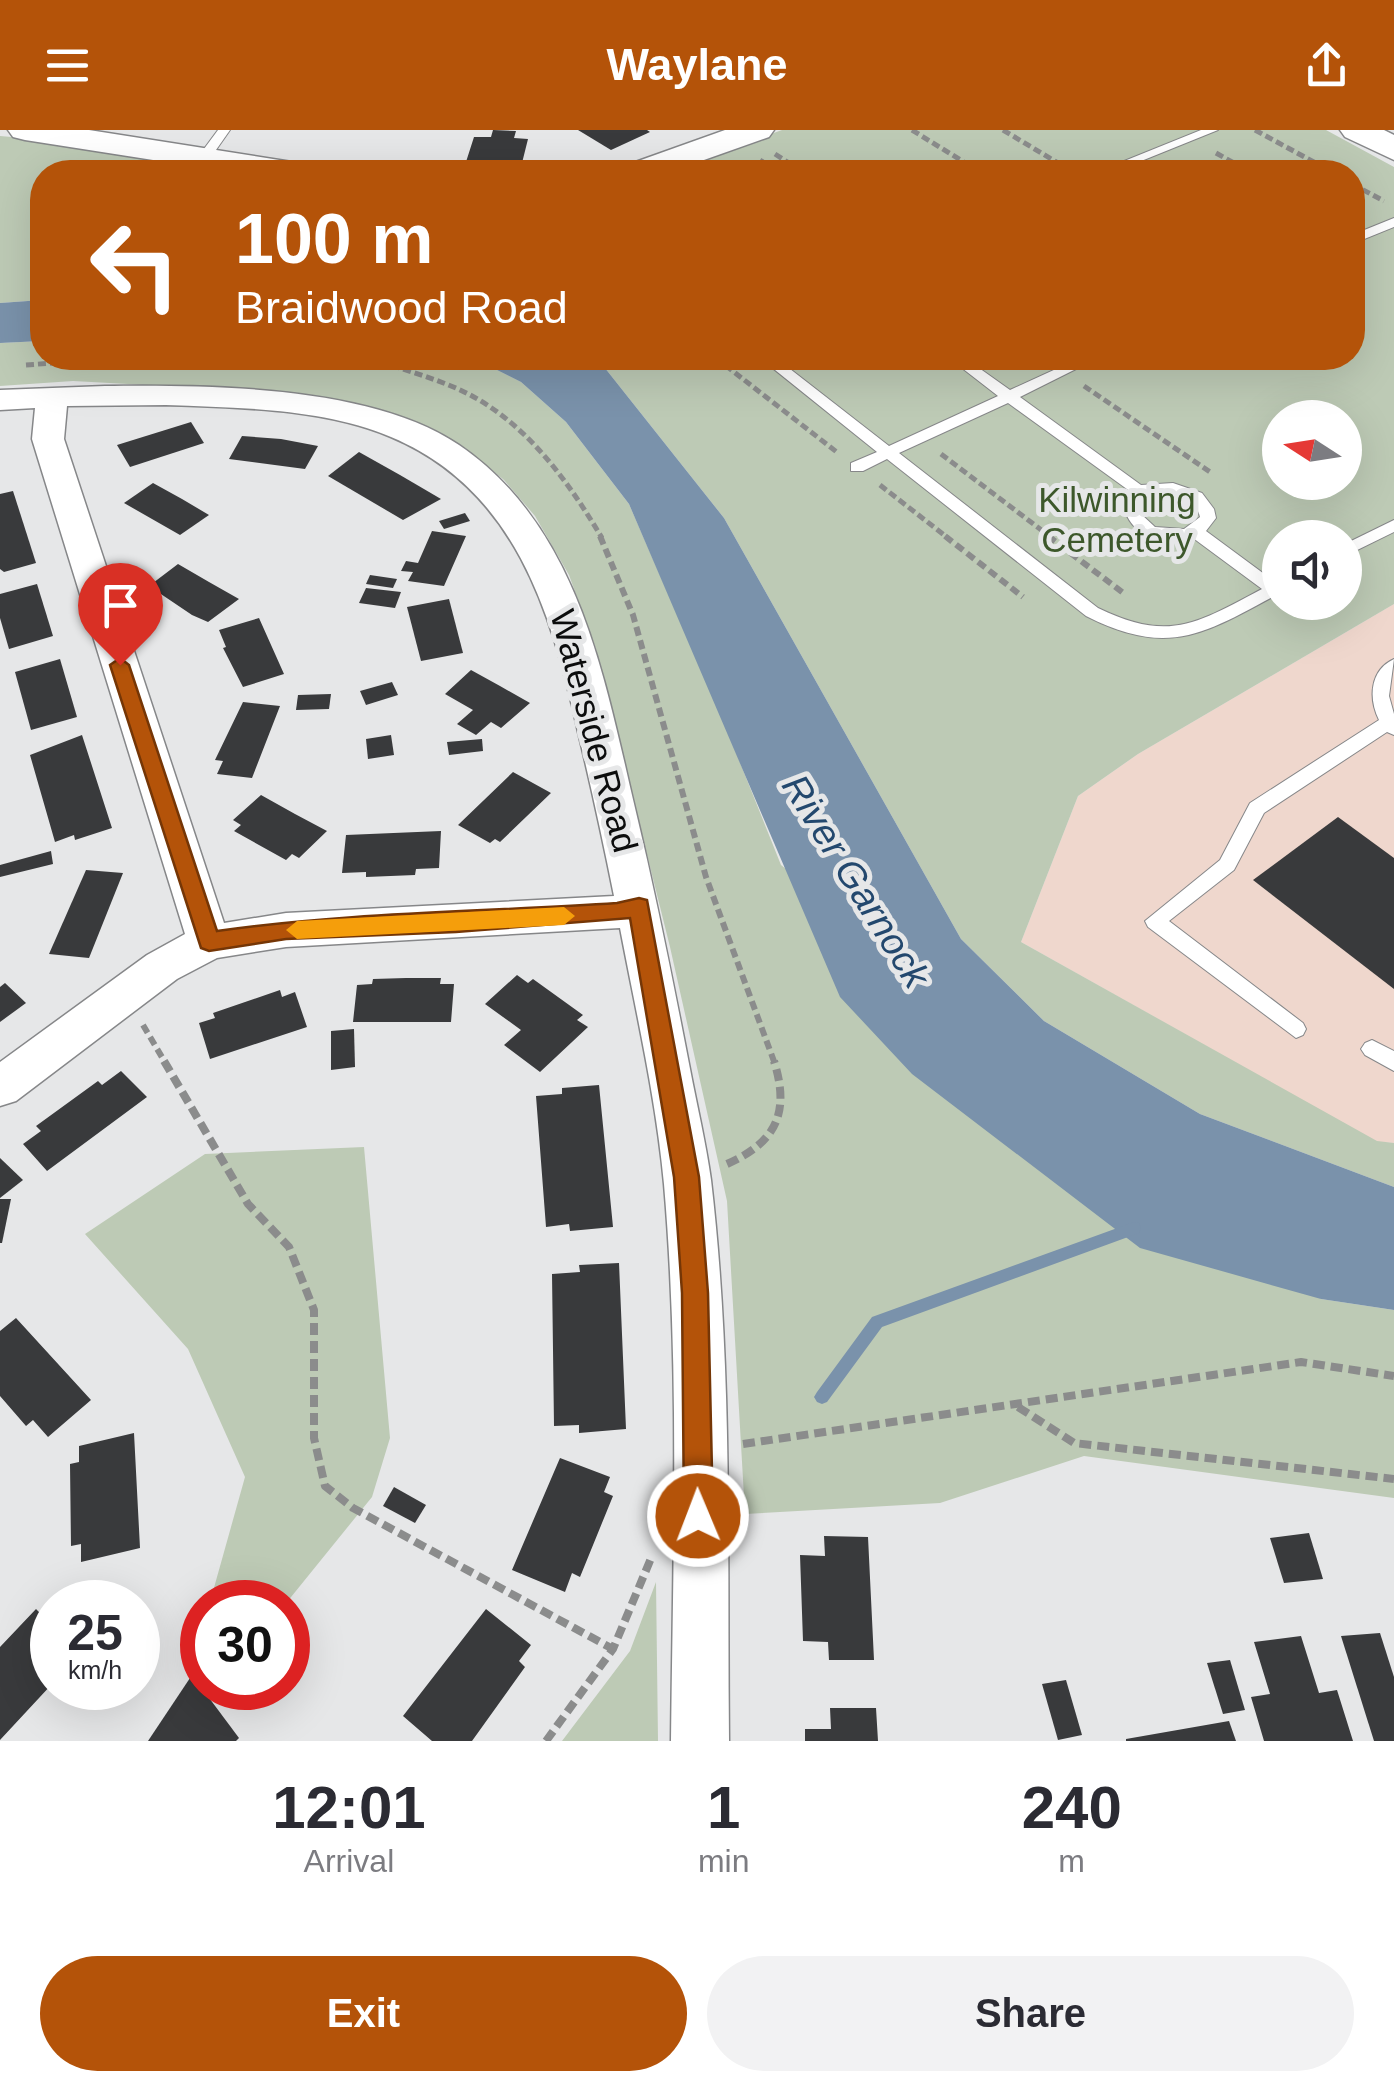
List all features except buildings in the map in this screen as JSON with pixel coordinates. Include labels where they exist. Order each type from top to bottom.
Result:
[{"type":"main road","points":[[1357,130],[1393,147]]},
{"type":"street","points":[[25,130],[214,144],[259,160]]},
{"type":"street","points":[[682,160],[760,138]]},
{"type":"street","name":"Waterside Road","points":[[0,400],[171,394],[342,414],[393,428],[442,448],[469,469],[494,491],[540,549],[571,624],[639,906],[686,1177],[695,1293],[700,1741]]},
{"type":"street","points":[[52,396],[48,439],[209,942]]},
{"type":"street","points":[[0,1087],[162,967],[209,942],[286,930],[456,923],[617,912],[639,906]]},
{"type":"lane","points":[[1135,160],[1212,130]]},
{"type":"lane","points":[[1365,234],[1394,222]]},
{"type":"lane","points":[[781,370],[1092,612],[1140,634],[1178,635],[1196,631],[1262,595]]},
{"type":"lane","points":[[973,370],[1141,492]]},
{"type":"lane","points":[[856,467],[1061,371]]},
{"type":"lane","points":[[1168,486],[1193,494],[1208,510],[1208,518],[1196,532],[1173,536],[1139,524],[1130,509],[1131,501],[1141,492],[1168,486]]},
{"type":"lane","points":[[1362,542],[1394,525]]},
{"type":"lane","points":[[1196,532],[1262,577]]},
{"type":"lane","points":[[1296,1029],[1155,921],[1227,865],[1257,808],[1392,725],[1378,697],[1384,676],[1394,665]]},
{"type":"lane","points":[[1372,1049],[1394,1062]]},
{"type":"path","points":[[912,130],[961,160]]},
{"type":"path","points":[[1003,130],[1053,160]]},
{"type":"path","points":[[1255,130],[1310,160]]},
{"type":"path","points":[[760,138],[788,160]]},
{"type":"path","points":[[1190,139],[1228,160]]},
{"type":"path","points":[[1365,191],[1394,206]]},
{"type":"path","points":[[22,366],[30,365]]},
{"type":"path","points":[[1061,371],[1223,480],[1193,494]]},
{"type":"path","points":[[920,438],[1178,635]]},
{"type":"path","points":[[125,994],[248,1204],[288,1247],[295,1263],[314,1310],[314,1438],[325,1486],[354,1508],[613,1649]]},
{"type":"path","points":[[698,1450],[1301,1362],[1394,1376]]},
{"type":"path","points":[[1016,1406],[1074,1442],[1394,1480]]},
{"type":"path","points":[[546,1741],[613,1649],[653,1554],[698,1516]]},
{"type":"shaded area","points":[[1394,604],[1394,1143],[1377,1142],[1021,942],[1078,796],[1138,754]]},
{"type":"green space","name":"Kilwinning Cemetery","points":[[782,130],[1326,130],[1394,167],[1394,604],[1138,754],[1078,796],[1021,942],[1377,1141],[1394,1143],[1394,1187],[1200,1114],[1044,1021],[961,939],[724,518],[607,370],[1365,370],[1365,160],[701,160]]},
{"type":"green space","points":[[0,136],[69,142],[173,160],[30,160],[30,301],[0,303]]},
{"type":"green space","points":[[30,342],[30,370],[497,370],[521,382],[566,422],[629,504],[781,865],[1321,1299],[1394,1310],[1394,1498],[1084,1456],[940,1503],[745,1514],[727,1201],[670,947],[596,649],[569,575],[535,516],[504,480],[461,445],[408,421],[183,387],[73,381],[0,386],[0,343]]},
{"type":"green space","points":[[364,1147],[390,1438],[372,1497],[305,1580],[216,1580],[245,1477],[188,1349],[85,1234],[205,1154]]},
{"type":"green space","points":[[656,1582],[658,1741],[562,1741],[630,1651]]},
{"type":"water","points":[[30,301],[30,342],[0,343],[0,303]]},
{"type":"water","name":"River Garnock","points":[[497,370],[607,370],[724,518],[961,939],[1044,1021],[1200,1114],[1394,1187],[1394,1310],[1321,1299],[1140,1248],[912,1074],[840,997],[629,504],[566,422],[521,382]]},
{"type":"waterway","points":[[822,1397],[877,1322],[1134,1228]]},
{"type":"slow traffic","points":[[297,930],[564,916]]},
{"type":"route","points":[[120,665],[209,942],[286,930],[456,923],[617,912],[639,906],[686,1177],[695,1293],[698,1516]]}]
